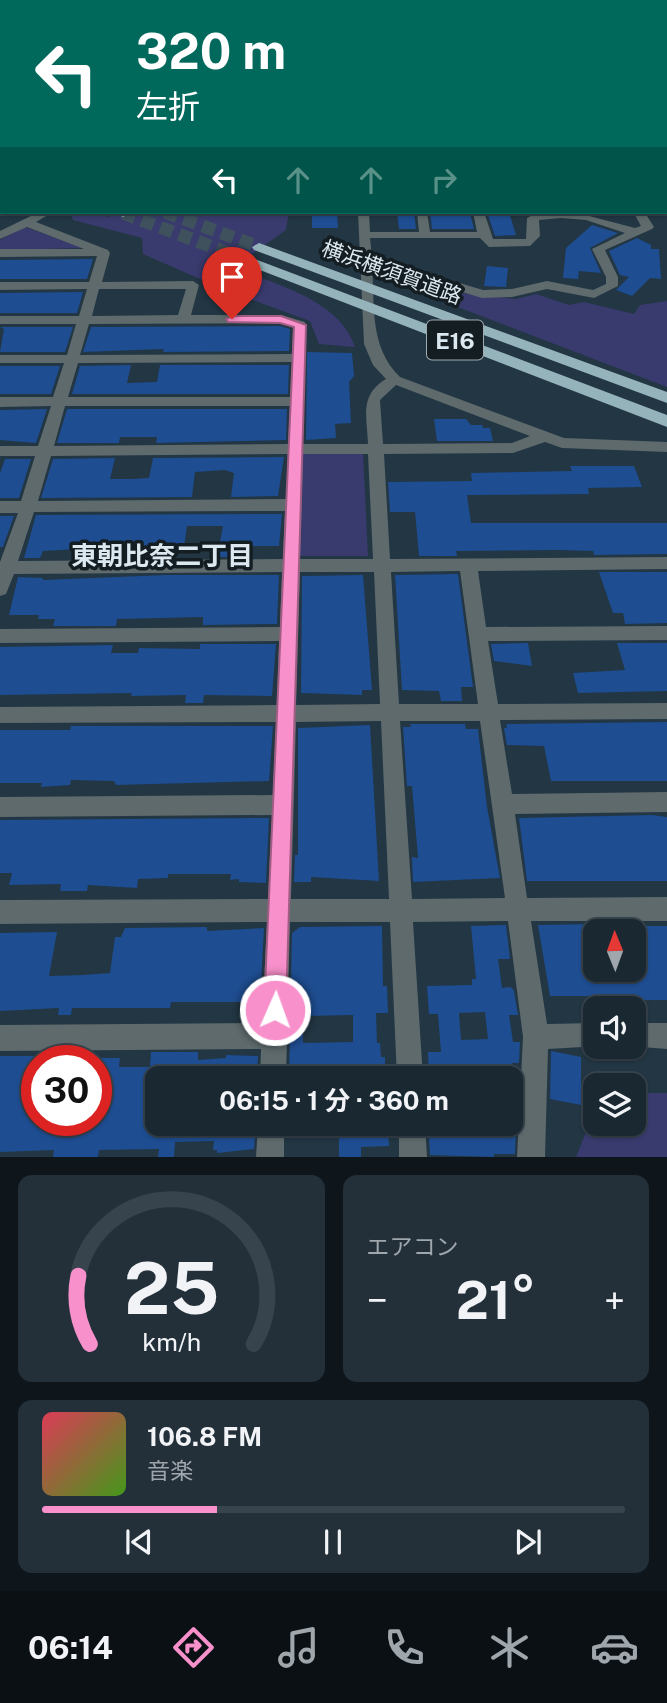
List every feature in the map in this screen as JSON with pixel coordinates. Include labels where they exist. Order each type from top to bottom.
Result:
[{"type":"highway","name":"横浜横須賀道路","points":[[259,247],[667,398]]},
{"type":"highway","name":"横浜横須賀道路","points":[[244,259],[667,421]]},
{"type":"street","points":[[0,236],[43,214]]},
{"type":"street","points":[[363,214],[369,321],[375,357],[395,380],[541,438],[584,446],[667,447]]},
{"type":"street","points":[[422,214],[425,235]]},
{"type":"street","points":[[479,214],[484,235],[489,243],[530,242],[534,236],[533,218],[565,214],[583,214],[637,233]]},
{"type":"street","points":[[617,226],[627,214]]},
{"type":"street","points":[[366,265],[482,294],[512,293],[547,285],[594,294],[611,286],[612,277],[598,250],[648,227],[642,214]]},
{"type":"street","points":[[27,223],[104,253]]},
{"type":"street","points":[[365,235],[484,235]]},
{"type":"street","points":[[0,253],[104,253]]},
{"type":"street","points":[[0,589],[3,568],[28,506],[104,253]]},
{"type":"street","points":[[0,286],[193,285],[184,319]]},
{"type":"street","points":[[0,320],[281,319],[300,325],[289,565],[288,714],[282,805],[273,1066]]},
{"type":"street","points":[[0,359],[298,358]]},
{"type":"street","points":[[395,380],[383,387],[373,400],[409,1066]]},
{"type":"street","points":[[0,402],[296,401]]},
{"type":"street","points":[[0,451],[513,448],[541,438]]},
{"type":"street","points":[[0,506],[293,505]]},
{"type":"street","points":[[3,568],[667,563]]},
{"type":"street","points":[[468,565],[537,1037],[531,1157]]},
{"type":"street","points":[[478,634],[667,633]]},
{"type":"street","points":[[0,636],[287,634]]},
{"type":"street","points":[[0,715],[667,711]]},
{"type":"street","points":[[502,804],[667,802]]},
{"type":"street","points":[[0,807],[282,805]]},
{"type":"street","points":[[0,912],[667,909]]},
{"type":"street","points":[[0,1038],[274,1036]]},
{"type":"street","points":[[537,1037],[583,1036]]},
{"type":"street","points":[[646,1036],[667,1036]]},
{"type":"street","points":[[270,1157],[271,1136]]},
{"type":"street","points":[[413,1136],[414,1157]]},
{"type":"shaded area","points":[[71,214],[100,214],[107,217],[113,214],[289,214],[286,230],[234,267],[305,296],[321,306],[347,331],[355,347],[319,344],[310,321],[225,290],[143,254],[142,238],[73,220]]},
{"type":"shaded area","points":[[23,228],[82,248],[0,250],[0,240]]},
{"type":"shaded area","points":[[380,267],[459,293],[516,299],[536,294],[569,305],[584,302],[634,314],[640,305],[667,301],[667,387],[379,277]]},
{"type":"shaded area","points":[[298,453],[363,453],[368,556],[298,556]]},
{"type":"shaded area","points":[[646,1093],[667,1093],[667,1157],[576,1157],[584,1136],[646,1136]]},
{"type":"building","points":[[312,214],[337,214],[338,228],[312,228]]},
{"type":"building","points":[[397,214],[414,214],[416,229],[399,229]]},
{"type":"building","points":[[430,214],[470,214],[474,229],[432,229]]},
{"type":"building","points":[[488,214],[510,214],[516,235],[495,236]]},
{"type":"building","points":[[592,225],[618,233],[590,248],[601,273],[579,271],[578,279],[563,278],[566,248]]},
{"type":"building","points":[[637,238],[651,245],[651,249],[659,249],[661,279],[650,278],[632,296],[616,290],[629,277],[620,275],[609,251]]},
{"type":"building","points":[[93,259],[87,279],[0,279],[0,260]]},
{"type":"building","points":[[487,266],[508,268],[506,287],[484,286]]},
{"type":"building","points":[[83,292],[77,313],[0,313],[0,293]]},
{"type":"building","points":[[280,326],[290,329],[289,351],[163,352],[164,349],[83,352],[91,327]]},
{"type":"building","points":[[0,327],[73,327],[65,352],[0,352],[4,329]]},
{"type":"building","points":[[307,352],[352,353],[354,376],[349,382],[351,423],[335,424],[336,438],[306,440]]},
{"type":"building","points":[[131,365],[127,383],[157,382],[160,365],[289,365],[288,394],[72,394],[80,366]]},
{"type":"building","points":[[0,366],[60,366],[51,394],[0,394]]},
{"type":"building","points":[[47,409],[36,443],[0,440],[0,410]]},
{"type":"building","points":[[67,409],[287,409],[286,440],[156,443],[157,437],[120,437],[119,443],[57,443]]},
{"type":"building","points":[[434,419],[466,419],[471,425],[490,428],[493,441],[437,441]]},
{"type":"building","points":[[284,457],[278,496],[231,497],[234,473],[225,470],[195,472],[192,497],[41,498],[53,459],[115,458],[110,479],[132,479],[149,478],[153,458]]},
{"type":"building","points":[[5,459],[31,459],[19,498],[0,498],[0,473]]},
{"type":"building","points":[[570,466],[634,466],[642,487],[588,488],[589,494],[467,495],[471,523],[667,523],[667,554],[594,555],[593,551],[558,550],[456,551],[457,556],[419,556],[415,512],[390,512],[388,482],[472,481],[471,473],[572,471]]},
{"type":"building","points":[[282,514],[279,546],[242,546],[240,557],[217,557],[223,526],[187,526],[184,548],[149,548],[148,557],[121,558],[122,549],[81,549],[43,551],[40,558],[24,558],[36,515]]},
{"type":"building","points":[[0,516],[14,516],[3,547],[0,547]]},
{"type":"building","points":[[599,572],[667,572],[667,623],[625,624],[623,613],[613,613]]},
{"type":"building","points":[[458,574],[473,687],[461,687],[462,701],[441,701],[439,691],[402,690],[395,575]]},
{"type":"building","points":[[166,575],[279,575],[277,624],[203,625],[203,617],[117,619],[116,626],[53,626],[55,619],[38,619],[39,615],[9,615],[18,577],[43,580]]},
{"type":"building","points":[[363,575],[372,690],[362,690],[362,695],[301,693],[302,576]]},
{"type":"building","points":[[528,643],[532,666],[494,661],[491,644]]},
{"type":"building","points":[[617,643],[667,643],[667,691],[578,693],[573,673],[625,670]]},
{"type":"building","points":[[200,644],[276,644],[272,696],[204,695],[203,703],[185,703],[186,695],[0,695],[0,647],[113,645],[111,653],[138,653],[139,648],[200,649]]},
{"type":"building","points":[[667,722],[667,781],[551,781],[544,746],[507,745],[504,728],[507,728],[506,724]]},
{"type":"building","points":[[410,724],[465,724],[466,729],[478,729],[487,807],[500,878],[413,882],[412,857],[418,858],[412,786],[407,786],[403,727],[411,727]]},
{"type":"building","points":[[370,725],[379,881],[311,877],[311,882],[294,882],[295,855],[298,855],[298,728]]},
{"type":"building","points":[[71,726],[273,726],[269,781],[116,785],[114,781],[71,780],[70,785],[41,787],[42,783],[0,783],[0,730],[70,730]]},
{"type":"building","points":[[652,815],[667,817],[667,881],[527,881],[519,818]]},
{"type":"building","points":[[269,818],[266,883],[230,880],[231,874],[168,874],[168,878],[138,879],[137,888],[88,885],[87,891],[60,891],[61,884],[9,885],[12,873],[0,873],[0,820]]},
{"type":"building","points":[[583,924],[583,982],[646,982],[646,926],[667,926],[667,1000],[646,1000],[646,996],[550,996],[538,925]]},
{"type":"building","points":[[506,925],[510,959],[498,959],[502,988],[511,987],[514,991],[518,1015],[509,1015],[513,1042],[520,1042],[519,1063],[512,1063],[512,1066],[429,1066],[428,1052],[441,1052],[438,1014],[429,1014],[427,986],[472,985],[472,979],[476,979],[471,926]],"holes":[[[485,1012],[488,1039],[461,1040],[459,1013]]]},
{"type":"building","points":[[382,926],[383,986],[387,986],[388,1013],[376,1013],[377,1043],[380,1043],[381,1057],[385,1057],[385,1066],[289,1066],[292,933],[300,927]],"holes":[[[353,1015],[353,1042],[303,1043],[303,1016]]]},
{"type":"building","points":[[207,927],[207,931],[264,928],[260,1002],[171,1002],[170,1008],[72,1008],[71,1015],[58,1015],[59,1008],[0,1011],[0,933],[57,932],[49,976],[110,973],[115,937],[121,937],[125,928]]},
{"type":"building","points":[[551,1051],[581,1057],[581,1105],[550,1099]]},
{"type":"building","points":[[151,1052],[198,1052],[198,1060],[226,1058],[226,1055],[258,1056],[258,1066],[150,1066]]},
{"type":"building","points":[[0,1056],[21,1056],[21,1136],[112,1136],[112,1058],[120,1058],[119,1067],[145,1067],[145,1136],[255,1136],[254,1149],[217,1153],[217,1150],[213,1150],[214,1141],[175,1142],[174,1157],[158,1157],[159,1149],[99,1150],[98,1157],[53,1157],[54,1150],[0,1152]]},
{"type":"building","points":[[339,1136],[389,1136],[389,1146],[361,1147],[361,1157],[339,1157]]},
{"type":"building","points":[[429,1136],[516,1136],[515,1154],[494,1154],[494,1157],[430,1155]]},
{"type":"tunnel","points":[[126,214],[244,259]]},
{"type":"tunnel","points":[[170,214],[259,247]]},
{"type":"district","name":"東朝比奈二丁目","points":[[162,555]]},
{"type":"route","points":[[232,319],[281,319],[300,325],[289,565],[288,714],[275,1010]]}]
